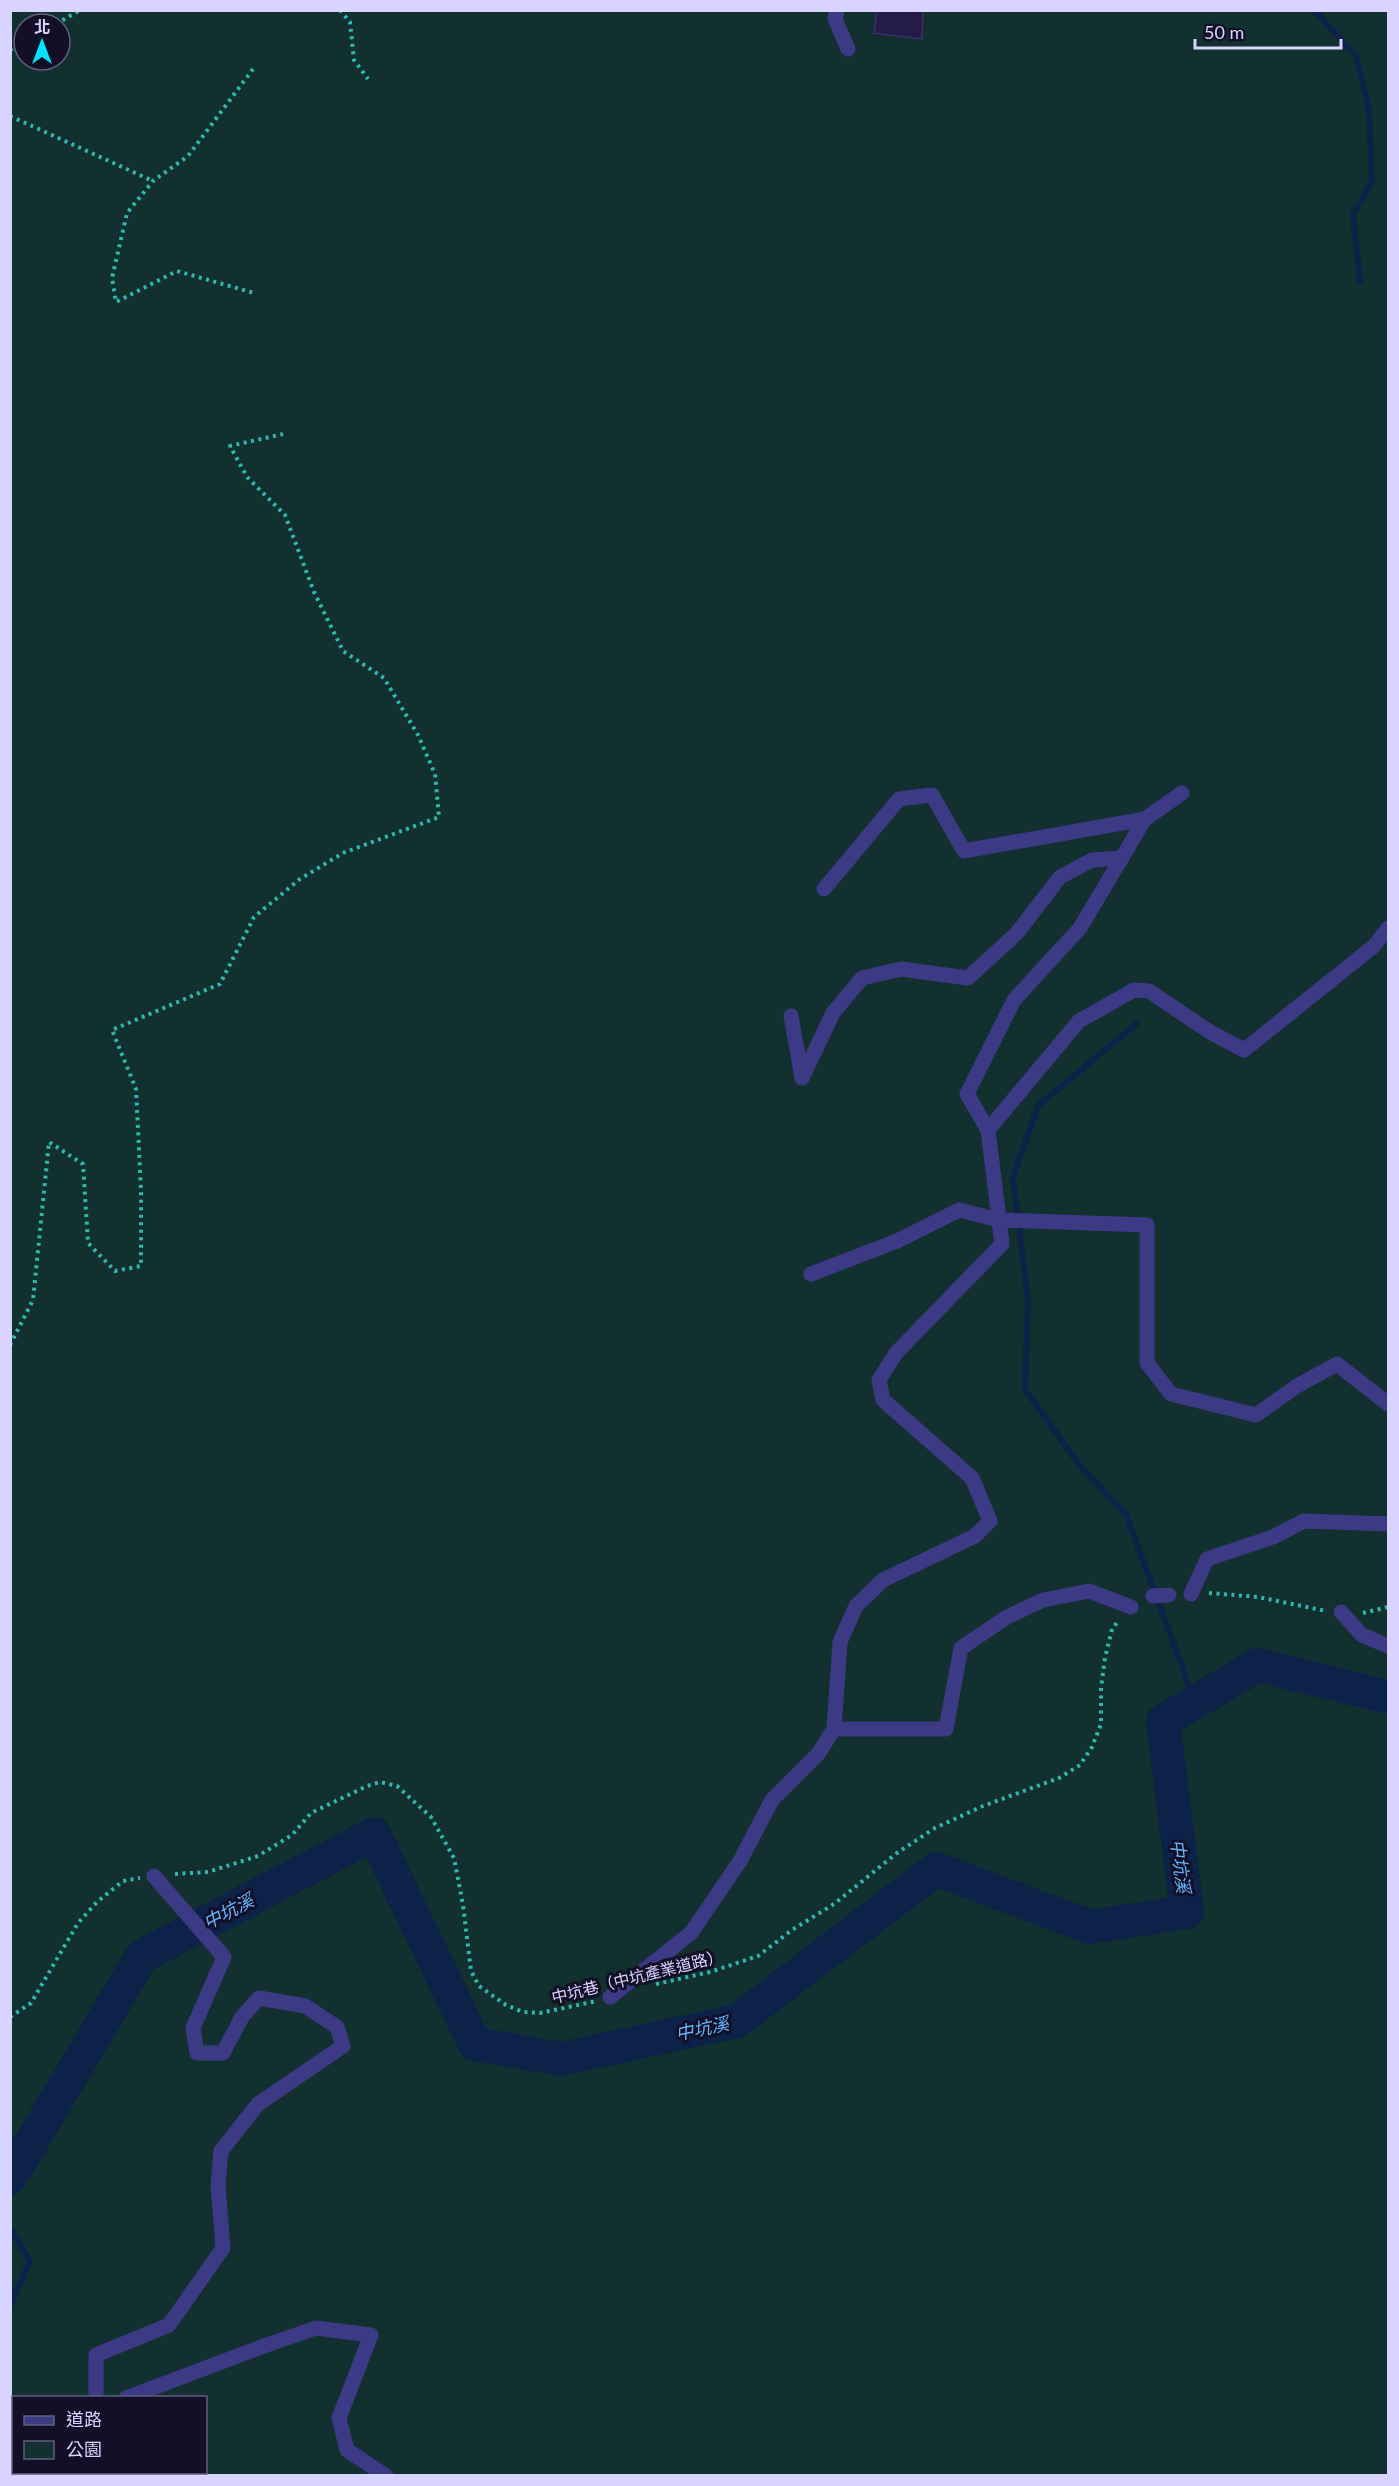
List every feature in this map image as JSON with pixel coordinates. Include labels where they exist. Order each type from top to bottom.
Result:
[{"type":"street","points":[[837,10],[835,19],[848,49]]},
{"type":"street","points":[[610,1997],[691,1933],[740,1861],[772,1800],[818,1754],[834,1729],[840,1642],[856,1606],[883,1581],[975,1536],[990,1521],[972,1478],[883,1400],[879,1380],[896,1353],[1002,1244],[1002,1220],[988,1130],[968,1094],[1014,1000],[1080,928],[1145,819],[1182,793]]},
{"type":"street","points":[[824,889],[899,799],[932,795],[964,851],[1145,819]]},
{"type":"street","points":[[791,1016],[802,1078],[833,1013],[862,978],[901,969],[968,978],[1017,933],[1059,877],[1092,860],[1122,858]]},
{"type":"street","points":[[988,1130],[1079,1022],[1134,990],[1149,992],[1210,1032],[1244,1050],[1374,946],[1389,928]]},
{"type":"street","points":[[811,1274],[897,1241],[959,1210],[1002,1220],[1147,1225],[1147,1363],[1171,1394],[1256,1415],[1297,1386],[1337,1365],[1389,1404]]},
{"type":"street","points":[[1191,1594],[1207,1558],[1273,1537],[1304,1521],[1389,1524]]},
{"type":"street","points":[[834,1729],[946,1729],[961,1648],[1006,1617],[1043,1600],[1089,1592],[1131,1607]]},
{"type":"street","points":[[1153,1596],[1169,1595]]},
{"type":"street","points":[[1341,1612],[1362,1635],[1389,1646]]},
{"type":"street","points":[[96,2396],[96,2355],[169,2325],[223,2248],[218,2185],[221,2151],[258,2104],[343,2046],[337,2027],[306,2006],[259,1998],[242,2017],[223,2054],[197,2054],[193,2028],[224,1957],[155,1877]]},
{"type":"street","points":[[129,2396],[316,2328],[371,2335],[339,2418],[347,2450],[386,2475]]},
{"type":"path","points":[[340,10],[350,22],[354,60],[368,79]]},
{"type":"path","points":[[253,69],[188,156],[153,181],[127,213],[112,278],[116,302],[177,271],[254,292]]},
{"type":"path","points":[[10,116],[153,181]]},
{"type":"path","points":[[10,1345],[33,1300],[49,1142],[83,1164],[88,1243],[115,1271],[141,1266],[141,1190],[136,1089],[112,1029],[220,984],[254,917],[300,879],[343,852],[439,817],[435,774],[418,735],[384,678],[343,651],[314,592],[285,515],[247,477],[230,446],[283,434]]},
{"type":"path","points":[[1191,1594],[1258,1597],[1323,1611],[1370,1613],[1389,1607]]},
{"type":"path","name":"中坑巷（中坑產業道路）","points":[[646,1986],[710,1972],[758,1956],[792,1930],[834,1904],[897,1853],[935,1828],[983,1806],[1059,1778],[1080,1765],[1092,1747],[1101,1724],[1101,1688],[1112,1629],[1131,1607]]},
{"type":"path","name":"中坑巷（中坑產業道路）","points":[[10,2017],[31,2004],[78,1923],[97,1902],[123,1881],[208,1872],[258,1856],[292,1835],[311,1813],[380,1782],[397,1786],[431,1817],[453,1858],[463,1905],[471,1971],[479,1986],[506,2005],[531,2013],[583,2005],[610,1997]]},
{"type":"green space","points":[[11,11],[1388,11],[1388,2475],[11,2475]]},
{"type":"building","points":[[877,10],[923,10],[922,39],[874,33]]},
{"type":"waterway","points":[[1314,10],[1356,56],[1369,110],[1372,181],[1353,214],[1360,282]]},
{"type":"waterway","points":[[1136,1024],[1038,1106],[1013,1177],[1028,1300],[1025,1389],[1080,1466],[1126,1514],[1195,1702]]},
{"type":"waterway","name":"中坑溪","points":[[10,2178],[142,1956],[374,1834],[475,2044],[561,2059],[737,2021],[936,1869],[1090,1927],[1187,1912],[1163,1721],[1258,1665],[1388,1697]]},
{"type":"waterway","points":[[10,2228],[30,2261],[10,2305]]}]
